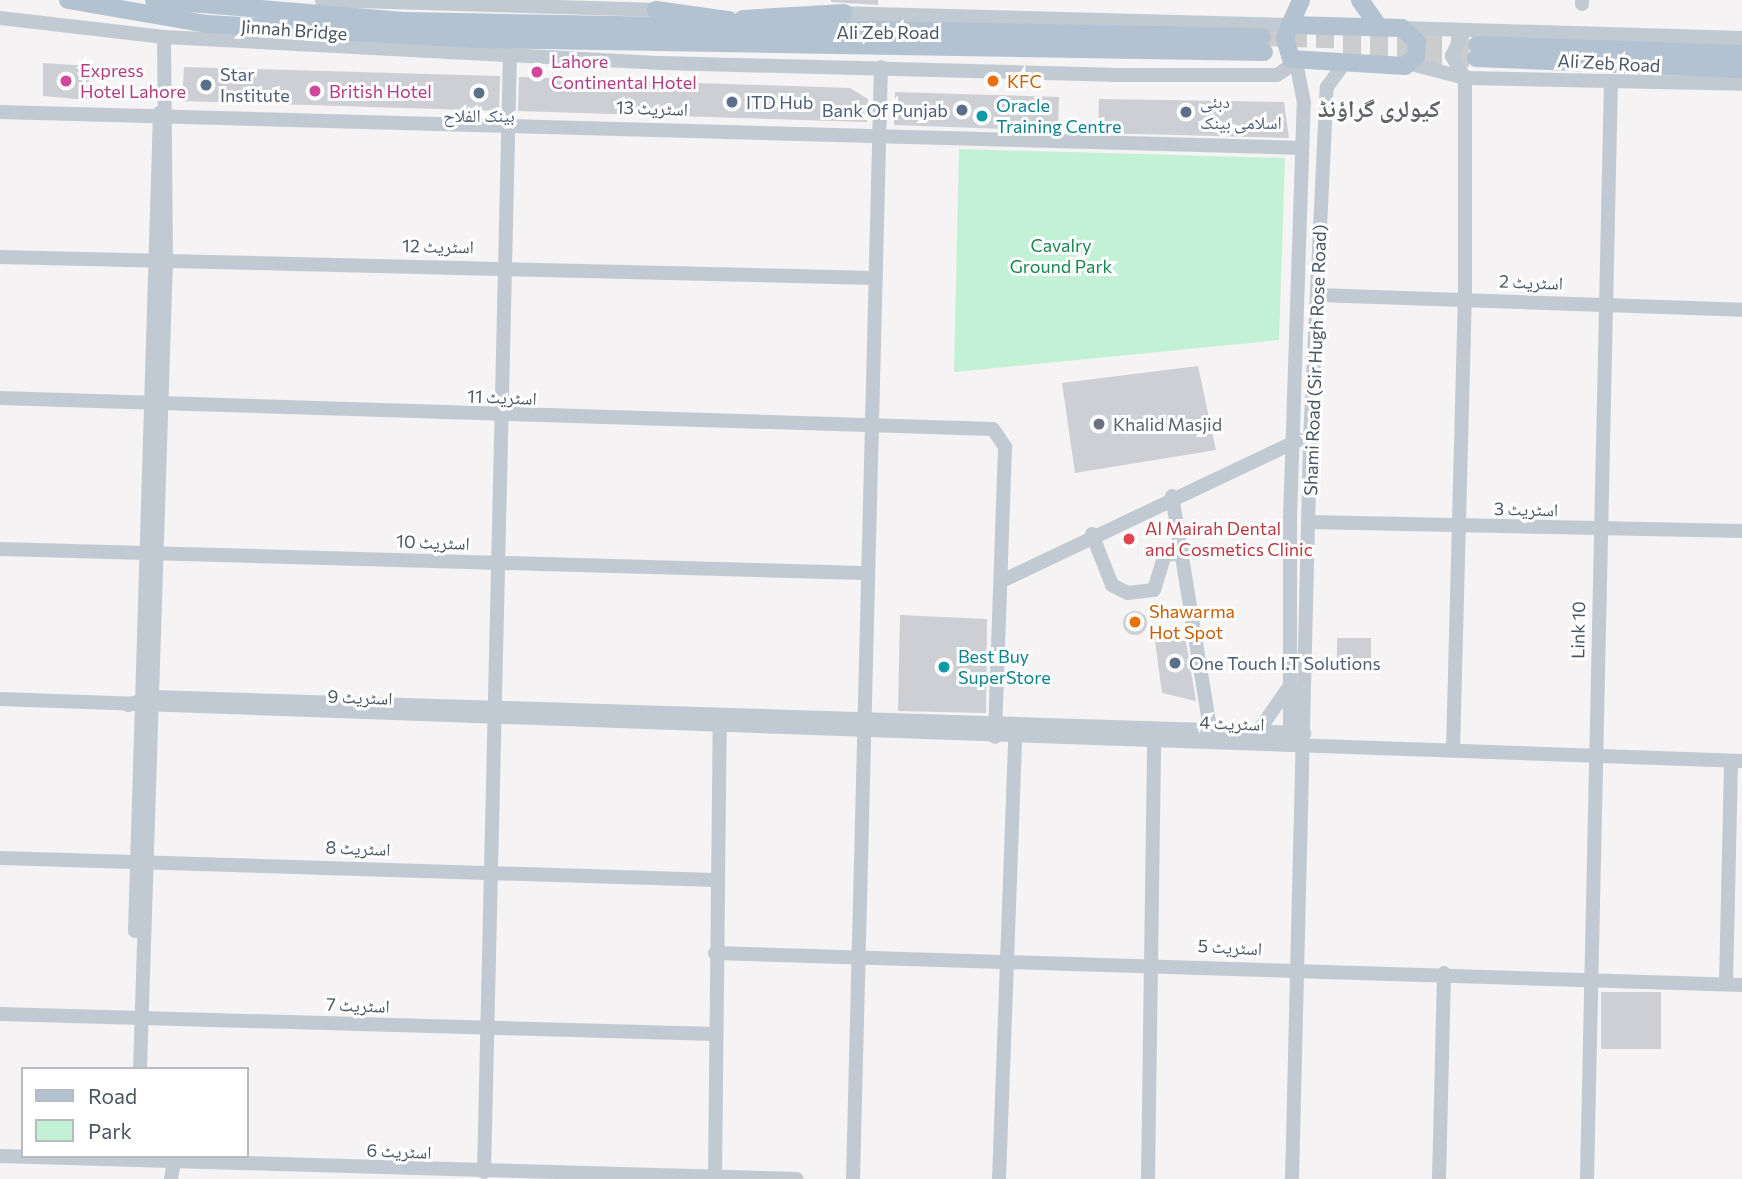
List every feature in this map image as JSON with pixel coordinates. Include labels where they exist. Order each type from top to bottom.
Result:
[{"type":"main road","name":"Jinnah Bridge","points":[[68,0],[266,29],[517,18]]},
{"type":"main road","name":"Jinnah Bridge","points":[[154,0],[304,17],[517,18]]},
{"type":"main road","points":[[1290,25],[1402,28],[1417,42],[1411,64],[1343,65],[1296,62],[1285,50],[1290,25],[1301,0]]},
{"type":"main road","points":[[1360,0],[1379,27]]},
{"type":"main road","points":[[656,10],[830,31]]},
{"type":"main road","points":[[624,27],[844,13]]},
{"type":"main road","name":"Ali Zeb Road","points":[[517,18],[624,27],[1263,44],[663,44],[517,18]]},
{"type":"main road","name":"Ali Zeb Road","points":[[1742,54],[1476,51],[1742,69]]},
{"type":"street","points":[[322,0],[517,18],[656,10],[1290,25]]},
{"type":"street","points":[[0,18],[164,37],[662,63],[1277,75],[1296,62]]},
{"type":"street","points":[[1402,28],[1742,38]]},
{"type":"street","points":[[1453,750],[1465,299],[1465,78],[1452,56],[1464,30]]},
{"type":"street","points":[[132,1067],[137,1018],[143,860],[143,703],[151,554],[164,37]]},
{"type":"street","points":[[662,63],[663,44]]},
{"type":"street","points":[[484,1172],[506,417],[510,56]]},
{"type":"street","name":"Shami Road (Sir Hugh Rose Road)","points":[[1296,62],[1304,94],[1292,440],[1289,687],[1297,738]]},
{"type":"street","points":[[1411,64],[1465,78],[1742,84]]},
{"type":"street","name":"Shami Road (Sir Hugh Rose Road)","points":[[1297,738],[1327,87],[1343,65]]},
{"type":"street","points":[[853,1179],[863,955],[866,725],[864,573],[881,67]]},
{"type":"street","name":"Link 10","points":[[1587,1179],[1611,81]]},
{"type":"street","name":"اسٹریٹ 13","points":[[0,112],[509,123],[1302,148]]},
{"type":"street","name":"اسٹریٹ 12","points":[[0,257],[507,266],[875,278]]},
{"type":"street","name":"اسٹریٹ 2","points":[[1318,295],[1742,310]]},
{"type":"street","name":"اسٹریٹ 11","points":[[0,398],[506,417],[869,426],[1002,434],[1004,580]]},
{"type":"street","points":[[995,729],[1004,580],[1093,534],[1292,440],[1310,441]]},
{"type":"street","points":[[1172,496],[1210,727]]},
{"type":"street","name":"اسٹریٹ 3","points":[[1309,522],[1742,531]]},
{"type":"street","points":[[1093,534],[1112,585],[1128,593],[1154,590],[1165,555],[1183,553]]},
{"type":"street","name":"اسٹریٹ 10","points":[[0,549],[864,573]]},
{"type":"street","points":[[1259,730],[1289,687]]},
{"type":"street","name":"اسٹریٹ 9","points":[[0,699],[498,714],[720,729]]},
{"type":"street","points":[[498,714],[995,729],[1210,727],[1259,730],[1297,738],[1297,970],[1292,1179]]},
{"type":"street","points":[[715,1176],[715,880],[720,729],[866,725]]},
{"type":"street","name":"اسٹریٹ 4","points":[[995,729],[1015,736],[1154,740],[1297,738],[1453,750],[1595,753],[1736,761]]},
{"type":"street","points":[[999,1179],[1015,736]]},
{"type":"street","points":[[1148,1179],[1154,740]]},
{"type":"street","points":[[1726,984],[1736,761]]},
{"type":"street","name":"اسٹریٹ 8","points":[[0,858],[143,860],[715,880]]},
{"type":"street","name":"اسٹریٹ 5","points":[[715,953],[1151,963],[1742,985]]},
{"type":"street","points":[[1439,1179],[1444,973]]},
{"type":"street","name":"اسٹریٹ 7","points":[[0,1014],[716,1034]]},
{"type":"street","points":[[137,1018],[140,1067]]},
{"type":"street","name":"اسٹریٹ 6","points":[[0,1156],[21,1156]]},
{"type":"street","name":"اسٹریٹ 6","points":[[134,1158],[267,1172],[459,1175],[484,1172],[612,1177],[715,1176],[797,1179]]},
{"type":"street","points":[[171,1179],[174,1162]]},
{"type":"green space","name":"Cavalry Ground Park","points":[[959,149],[1285,158],[1279,340],[954,372]]},
{"type":"building","points":[[878,0],[878,5],[831,2]]},
{"type":"building","name":"Express Hotel Lahore","points":[[43,63],[90,66],[87,100],[43,96]]},
{"type":"building","points":[[184,67],[500,76],[499,111],[182,101]]},
{"type":"building","points":[[519,77],[850,88],[868,99],[867,122],[518,111]]},
{"type":"building","points":[[895,92],[1059,97],[1058,131],[894,125]]},
{"type":"building","points":[[1099,99],[1284,102],[1289,138],[1098,133]]},
{"type":"building","points":[[1198,366],[1216,450],[1075,473],[1062,383]]},
{"type":"building","name":"Shawarma Hot Spot","points":[[1135,611],[1146,618],[1147,623],[1140,634],[1135,635],[1124,628],[1123,623],[1130,612]]},
{"type":"building","name":"Best Buy SuperStore","points":[[900,615],[987,619],[986,713],[898,711]]},
{"type":"building","name":"One Touch I.T Solutions","points":[[1184,630],[1196,701],[1162,693],[1154,633]]},
{"type":"building","points":[[1337,638],[1371,638],[1371,667],[1337,667]]},
{"type":"building","points":[[1601,992],[1661,992],[1661,1049],[1601,1049]]},
{"type":"tunnel","points":[[1262,37],[1472,44]]},
{"type":"tunnel","points":[[1343,54],[1476,58]]},
{"type":"place","name":"Lahore Continental Hotel","points":[[537,72]]},
{"type":"place","name":"Express Hotel Lahore","points":[[66,81]]},
{"type":"place","name":"KFC","points":[[993,81]]},
{"type":"place","name":"Star Institute","points":[[206,85]]},
{"type":"place","name":"British Hotel","points":[[315,91]]},
{"type":"place","name":"بینک الفلاح","points":[[479,93]]},
{"type":"place","name":"ITD Hub","points":[[732,102]]},
{"type":"place","name":"Bank Of Punjab","points":[[962,110]]},
{"type":"place","name":"دبئی اسلامی بینک","points":[[1186,112]]},
{"type":"place","name":"Oracle Training Centre","points":[[982,116]]},
{"type":"place","name":"Khalid Masjid","points":[[1099,424]]},
{"type":"place","name":"Al Mairah Dental and Cosmetics Clinic","points":[[1129,539]]},
{"type":"place","name":"Shawarma Hot Spot","points":[[1135,622]]},
{"type":"place","name":"One Touch I.T Solutions","points":[[1175,663]]},
{"type":"place","name":"Best Buy SuperStore","points":[[944,667]]},
{"type":"district","name":"کیولری گراؤنڈ","points":[[1379,108]]}]
